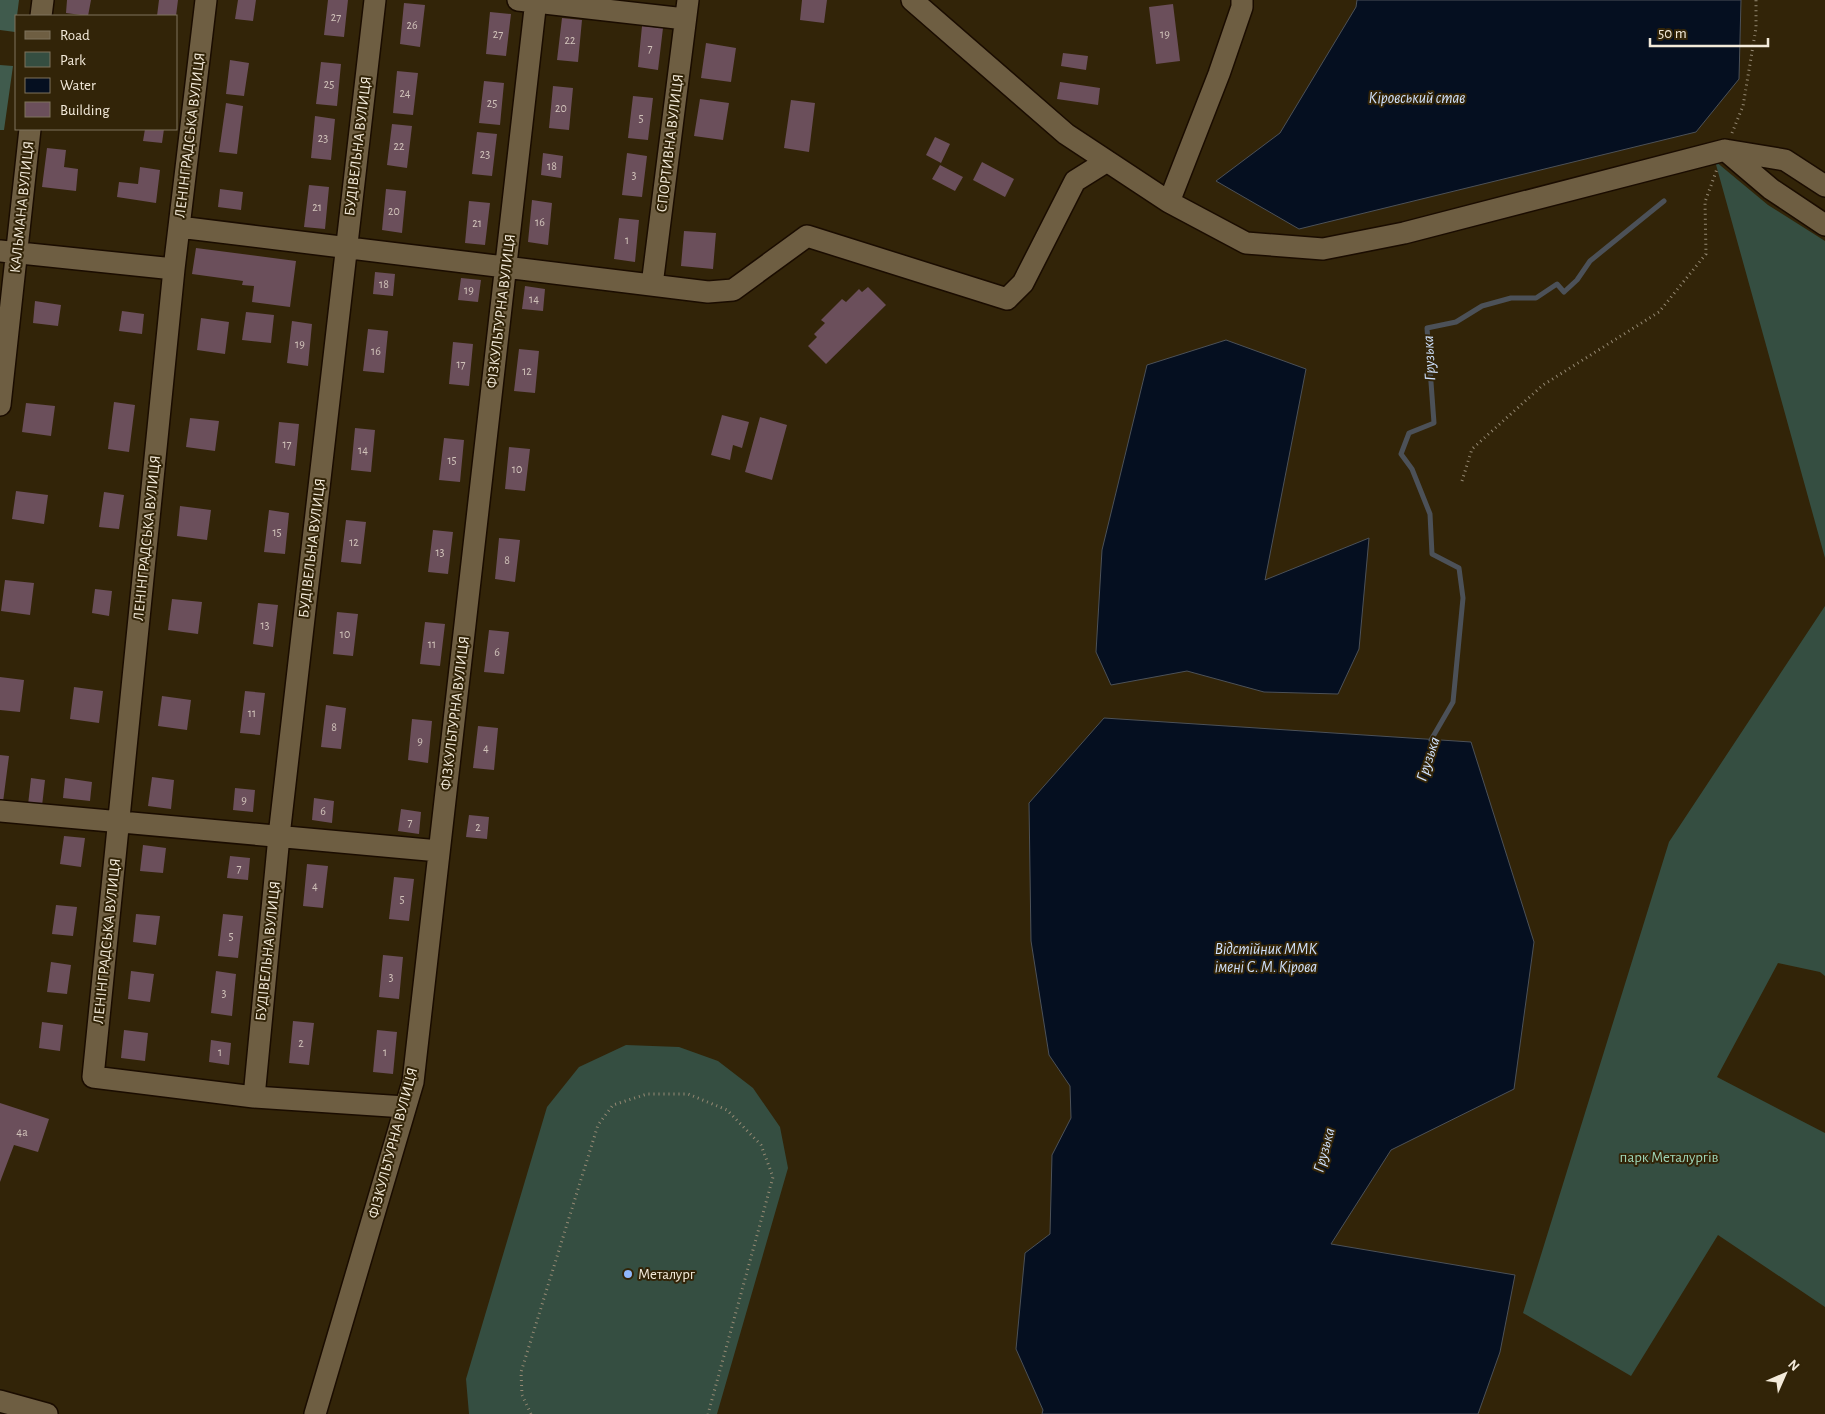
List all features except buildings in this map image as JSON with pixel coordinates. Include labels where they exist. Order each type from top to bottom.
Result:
[{"type":"street","points":[[41,15],[43,0]]},
{"type":"street","name":"ЛЕНІНГРАДСЬКА ВУЛИЦЯ","points":[[206,0],[174,269],[93,1077],[254,1097]]},
{"type":"street","name":"БУДІВЕЛЬНА ВУЛИЦЯ","points":[[254,1097],[279,836],[375,0]]},
{"type":"street","points":[[912,0],[1066,134],[1169,202],[1246,243],[1323,249],[1404,233],[1725,150],[1785,160],[1825,186]]},
{"type":"street","points":[[1169,202],[1219,74],[1242,7],[1242,0]]},
{"type":"street","points":[[530,1],[687,10]]},
{"type":"street","name":"ФIЗКУЛЬТУРНА ВУЛИЦЯ","points":[[315,1414],[413,1082],[506,268],[530,1]]},
{"type":"street","name":"СПОРТИВНА ВУЛИЦЯ","points":[[652,285],[687,10]]},
{"type":"street","name":"КАЛЬМАНА ВУЛИЦЯ","points":[[0,405],[9,253],[30,130]]},
{"type":"street","points":[[1725,150],[1771,189],[1825,225]]},
{"type":"street","points":[[179,227],[708,292],[733,290],[807,236],[1007,299],[1023,283],[1075,181],[1107,161]]},
{"type":"street","points":[[9,253],[174,269]]},
{"type":"street","points":[[0,812],[439,851]]},
{"type":"street","points":[[254,1097],[405,1107]]},
{"type":"street","points":[[0,1401],[47,1414]]},
{"type":"path","points":[[1462,481],[1472,449],[1543,386],[1659,312],[1706,254],[1705,202],[1743,106],[1756,28],[1756,0]]},
{"type":"path","points":[[530,1414],[522,1395],[520,1372],[598,1125],[613,1105],[647,1094],[688,1094],[727,1110],[761,1145],[773,1177],[708,1414]]},
{"type":"green space","points":[[0,0],[19,0],[17,15],[15,15],[15,32],[0,30]]},
{"type":"green space","points":[[0,65],[13,66],[4,130],[0,130]]},
{"type":"green space","points":[[1715,161],[1768,205],[1825,241],[1825,558]]},
{"type":"green space","name":"парк Металургів","points":[[1825,606],[1825,976],[1820,972],[1778,963],[1717,1077],[1825,1133],[1825,1307],[1718,1235],[1631,1376],[1523,1313],[1669,842]]},
{"type":"green space","name":"Металург","points":[[626,1045],[679,1047],[718,1061],[753,1088],[780,1127],[788,1168],[717,1414],[469,1414],[466,1379],[547,1107],[579,1067]]},
{"type":"water","name":"Кіровський став","points":[[1357,0],[1741,0],[1739,79],[1696,132],[1299,229],[1216,181],[1280,133],[1356,7]]},
{"type":"water","points":[[1226,340],[1306,369],[1265,580],[1369,538],[1359,649],[1338,694],[1264,692],[1187,671],[1111,685],[1096,652],[1102,550],[1147,365]]},
{"type":"water","name":"Відстійник ММК імені С. М. Кірова","points":[[1104,718],[1471,742],[1534,942],[1514,1089],[1391,1150],[1331,1244],[1515,1275],[1500,1352],[1478,1414],[1042,1414],[1043,1410],[1016,1349],[1025,1253],[1050,1234],[1052,1155],[1071,1118],[1070,1086],[1049,1055],[1031,941],[1029,803]]},
{"type":"waterway","name":"Грузька","points":[[1431,740],[1453,702],[1463,598],[1459,568],[1432,554],[1430,514],[1412,469],[1401,454],[1409,433],[1434,423],[1427,328],[1456,322],[1482,306],[1511,298],[1536,298],[1557,284],[1564,292],[1577,280],[1590,261],[1664,201]]},
{"type":"place","name":"Металург","points":[[628,1274]]}]
